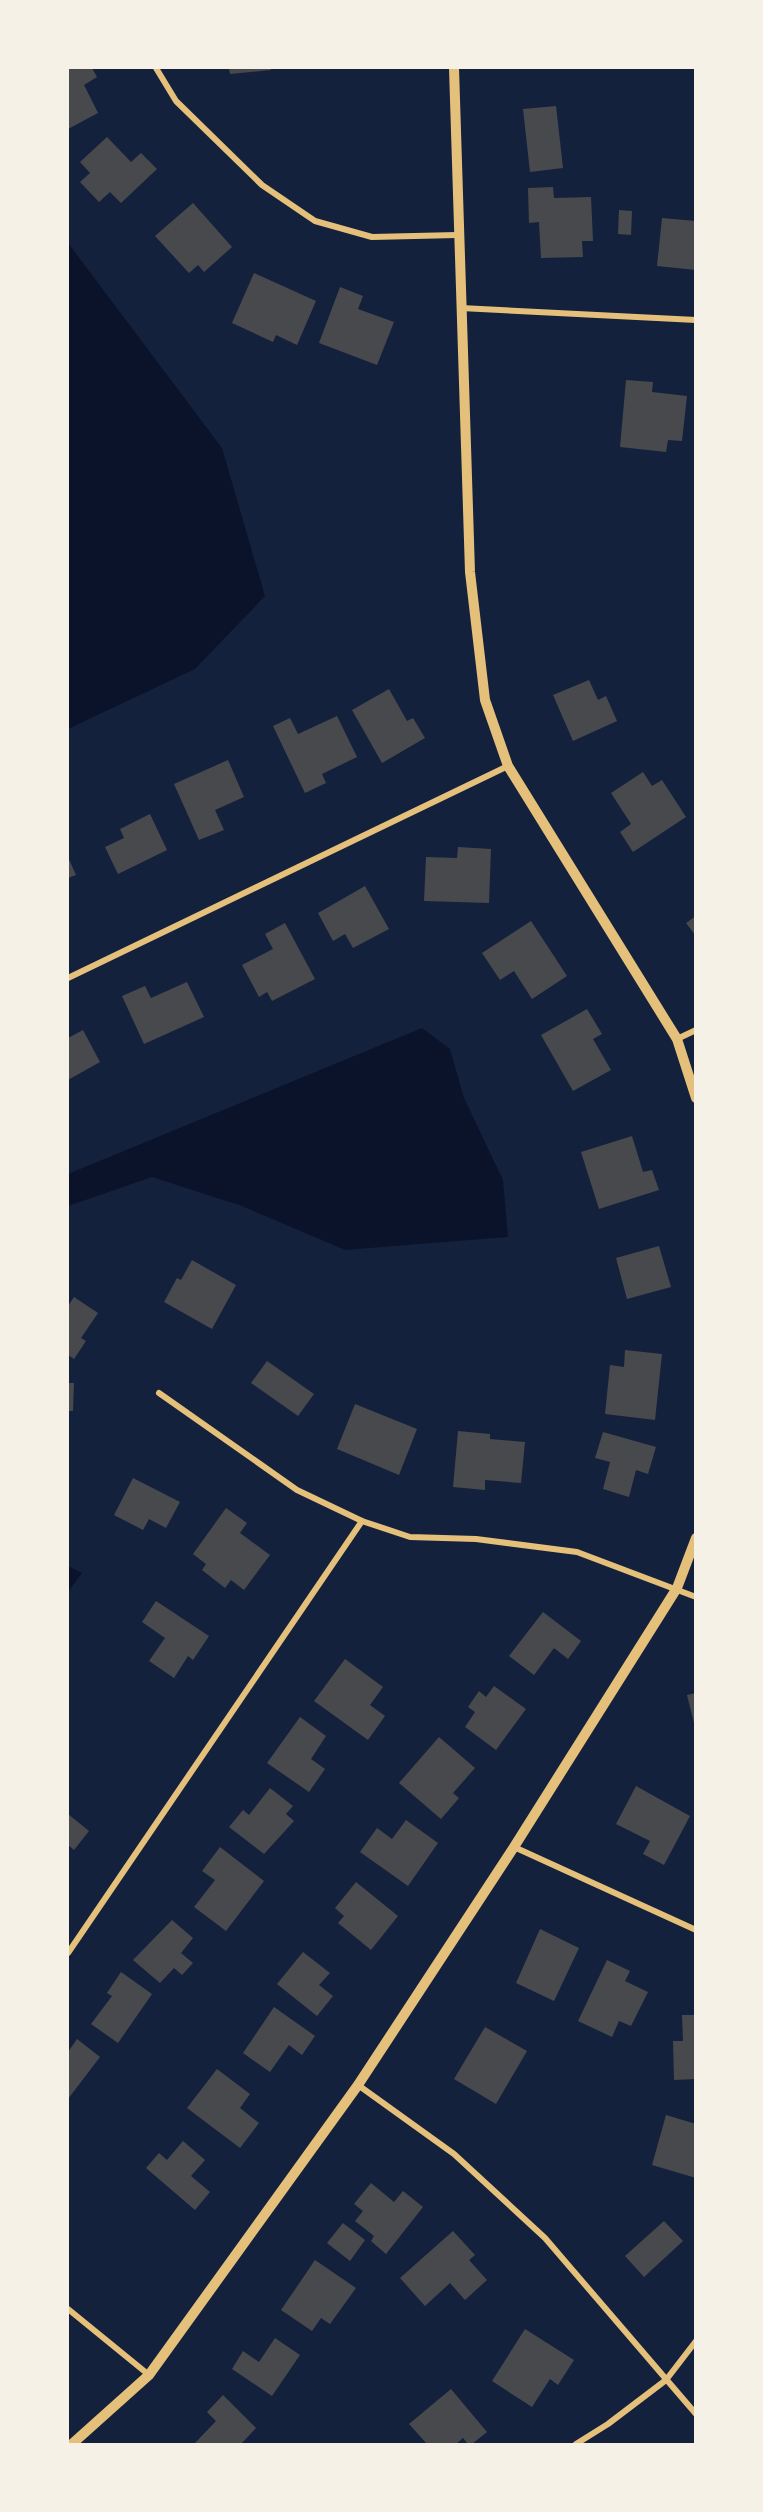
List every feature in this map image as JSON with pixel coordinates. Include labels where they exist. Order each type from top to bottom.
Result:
[{"type":"street","points":[[156,68],[176,101],[262,185],[315,221],[372,237],[457,235]]},
{"type":"street","points":[[454,68],[457,235],[470,572],[485,700],[508,766],[676,1039],[696,1098]]},
{"type":"street","points":[[460,308],[696,321]]},
{"type":"street","points":[[68,978],[508,766]]},
{"type":"street","points":[[676,1039],[696,1030]]},
{"type":"street","points":[[159,1394],[297,1490],[362,1521],[410,1538],[476,1539],[577,1552],[696,1597]]},
{"type":"street","points":[[68,1953],[362,1521]]},
{"type":"street","points":[[72,2445],[149,2375],[358,2085],[514,1847],[677,1588],[696,1538]]},
{"type":"street","points":[[514,1847],[696,1930]]},
{"type":"street","points":[[358,2085],[454,2154],[545,2238],[696,2414]]},
{"type":"street","points":[[68,2310],[149,2375]]},
{"type":"street","points":[[576,2445],[666,2380],[696,2341]]},
{"type":"water","points":[[68,243],[222,448],[265,596],[195,669],[68,729]]},
{"type":"water","points":[[422,1028],[450,1049],[464,1098],[503,1180],[508,1237],[345,1250],[242,1206],[152,1177],[68,1206],[68,1174]]},
{"type":"water","points":[[68,1566],[82,1573],[68,1592]]},
{"type":"building","points":[[68,68],[92,68],[97,77],[84,85],[98,113],[68,129]]},
{"type":"building","points":[[229,68],[271,68],[271,70],[230,74]]},
{"type":"building","points":[[556,106],[563,168],[530,172],[523,109]]},
{"type":"building","points":[[107,137],[131,162],[141,153],[157,169],[121,203],[110,192],[99,202],[80,182],[90,173],[80,162]]},
{"type":"building","points":[[553,187],[554,198],[591,197],[593,241],[582,241],[583,257],[541,258],[539,222],[529,223],[528,188]]},
{"type":"building","points":[[193,203],[232,247],[204,272],[198,265],[189,273],[155,236]]},
{"type":"building","points":[[619,210],[632,211],[631,235],[618,234]]},
{"type":"building","points":[[662,218],[696,221],[696,270],[657,266]]},
{"type":"building","points":[[254,273],[316,301],[297,345],[276,335],[273,342],[232,323]]},
{"type":"building","points":[[340,287],[363,296],[358,309],[394,322],[377,365],[319,343]]},
{"type":"building","points":[[626,380],[653,382],[652,392],[687,396],[682,441],[668,440],[666,452],[620,447]]},
{"type":"building","points":[[589,680],[598,700],[606,696],[617,721],[573,741],[553,695]]},
{"type":"building","points":[[389,689],[407,721],[413,718],[425,738],[382,763],[352,710]]},
{"type":"building","points":[[337,716],[357,757],[322,774],[326,783],[305,793],[273,726],[290,718],[298,734]]},
{"type":"building","points":[[228,760],[244,797],[215,810],[224,830],[199,840],[174,784]]},
{"type":"building","points":[[643,772],[652,786],[662,780],[686,817],[633,852],[620,832],[631,824],[611,793]]},
{"type":"building","points":[[150,814],[167,850],[118,874],[105,847],[124,838],[120,829]]},
{"type":"building","points":[[458,847],[491,849],[489,903],[424,901],[426,857],[457,858]]},
{"type":"building","points":[[68,857],[76,875],[68,878]]},
{"type":"building","points":[[365,886],[389,929],[353,948],[345,934],[333,941],[318,913]]},
{"type":"building","points":[[696,916],[696,936],[686,923]]},
{"type":"building","points":[[531,921],[567,976],[532,999],[514,971],[500,980],[482,953]]},
{"type":"building","points":[[285,923],[315,979],[272,1001],[267,992],[259,997],[242,965],[273,949],[265,934]]},
{"type":"building","points":[[187,982],[204,1017],[144,1044],[122,996],[145,986],[151,998]]},
{"type":"building","points":[[587,1009],[602,1034],[593,1039],[611,1070],[573,1091],[541,1035]]},
{"type":"building","points":[[83,1030],[100,1062],[68,1080],[68,1038]]},
{"type":"building","points":[[632,1136],[643,1172],[652,1170],[659,1190],[599,1209],[581,1152]]},
{"type":"building","points":[[659,1246],[671,1287],[627,1299],[616,1258]]},
{"type":"building","points":[[192,1260],[236,1285],[212,1329],[164,1302],[177,1278],[181,1280]]},
{"type":"building","points":[[74,1297],[98,1313],[81,1338],[86,1341],[74,1359],[68,1355],[68,1306]]},
{"type":"building","points":[[625,1350],[662,1354],[655,1420],[605,1414],[610,1365],[624,1367]]},
{"type":"building","points":[[267,1361],[314,1394],[298,1416],[251,1383]]},
{"type":"building","points":[[68,1383],[74,1383],[73,1411],[68,1411]]},
{"type":"building","points":[[355,1404],[417,1429],[399,1475],[337,1449]]},
{"type":"building","points":[[458,1431],[490,1434],[490,1439],[525,1442],[521,1483],[485,1480],[485,1490],[453,1487]]},
{"type":"building","points":[[603,1432],[656,1447],[648,1474],[636,1470],[629,1497],[603,1489],[610,1462],[595,1458]]},
{"type":"building","points":[[133,1478],[180,1502],[166,1528],[149,1519],[143,1530],[114,1515]]},
{"type":"building","points":[[226,1508],[247,1523],[240,1533],[270,1555],[244,1590],[231,1580],[225,1588],[202,1570],[206,1564],[193,1554]]},
{"type":"building","points":[[156,1601],[209,1636],[193,1660],[188,1656],[174,1678],[149,1661],[165,1638],[142,1622]]},
{"type":"building","points":[[543,1612],[581,1641],[568,1659],[554,1648],[534,1675],[509,1656]]},
{"type":"building","points":[[345,1659],[383,1687],[370,1705],[385,1716],[368,1740],[314,1701]]},
{"type":"building","points":[[494,1686],[526,1709],[496,1750],[465,1727],[475,1712],[468,1707],[479,1691],[486,1697]]},
{"type":"building","points":[[696,1693],[696,1727],[695,1727],[687,1695]]},
{"type":"building","points":[[300,1717],[326,1736],[311,1759],[325,1769],[309,1792],[267,1763]]},
{"type":"building","points":[[439,1737],[475,1768],[453,1793],[459,1798],[441,1819],[399,1783]]},
{"type":"building","points":[[636,1786],[690,1816],[664,1865],[643,1854],[650,1841],[616,1824]]},
{"type":"building","points":[[270,1788],[293,1806],[286,1814],[294,1821],[264,1854],[229,1827],[243,1810],[249,1815]]},
{"type":"building","points":[[68,1814],[89,1831],[74,1850],[68,1845]]},
{"type":"building","points":[[406,1820],[438,1843],[408,1886],[360,1852],[377,1828],[392,1839]]},
{"type":"building","points":[[220,1847],[264,1881],[226,1931],[194,1907],[215,1880],[202,1871]]},
{"type":"building","points":[[356,1882],[398,1916],[371,1950],[338,1923],[344,1916],[335,1908]]},
{"type":"building","points":[[172,1920],[193,1938],[181,1953],[193,1963],[182,1975],[174,1968],[160,1983],[133,1960]]},
{"type":"building","points":[[540,1929],[579,1948],[554,2001],[516,1983]]},
{"type":"building","points":[[303,1952],[330,1973],[319,1985],[333,1996],[317,2016],[277,1984]]},
{"type":"building","points":[[607,1960],[630,1971],[625,1981],[648,1992],[631,2026],[619,2021],[612,2037],[578,2021]]},
{"type":"building","points":[[121,1972],[152,1994],[118,2043],[91,2024],[112,1996],[107,1993]]},
{"type":"building","points":[[274,2007],[315,2036],[302,2055],[289,2045],[270,2072],[243,2053]]},
{"type":"building","points":[[682,2015],[696,2015],[696,2079],[674,2080],[673,2041],[683,2041]]},
{"type":"building","points":[[485,2027],[527,2051],[496,2104],[454,2079]]},
{"type":"building","points":[[77,2039],[100,2057],[68,2099],[68,2052]]},
{"type":"building","points":[[217,2069],[250,2094],[240,2108],[259,2123],[240,2148],[187,2108]]},
{"type":"building","points":[[666,2115],[696,2124],[696,2178],[652,2165]]},
{"type":"building","points":[[183,2141],[205,2160],[191,2176],[210,2192],[195,2210],[146,2168],[159,2153],[167,2160]]},
{"type":"building","points":[[371,2183],[394,2202],[403,2191],[423,2207],[386,2254],[371,2241],[374,2236],[355,2221],[363,2211],[354,2204]]},
{"type":"building","points":[[664,2221],[683,2241],[644,2277],[625,2256]]},
{"type":"building","points":[[343,2223],[365,2240],[350,2261],[327,2243]]},
{"type":"building","points":[[453,2231],[475,2255],[469,2260],[487,2280],[465,2300],[450,2283],[425,2306],[400,2278]]},
{"type":"building","points":[[315,2260],[356,2288],[330,2324],[321,2318],[312,2331],[281,2310]]},
{"type":"building","points":[[525,2329],[574,2360],[558,2385],[550,2379],[532,2407],[492,2381]]},
{"type":"building","points":[[275,2338],[300,2355],[272,2396],[232,2369],[243,2351],[259,2362]]},
{"type":"building","points":[[451,2389],[487,2432],[472,2444],[468,2444],[463,2438],[456,2444],[427,2444],[409,2424]]},
{"type":"building","points":[[223,2395],[256,2428],[241,2444],[195,2443],[216,2421],[207,2412]]}]
